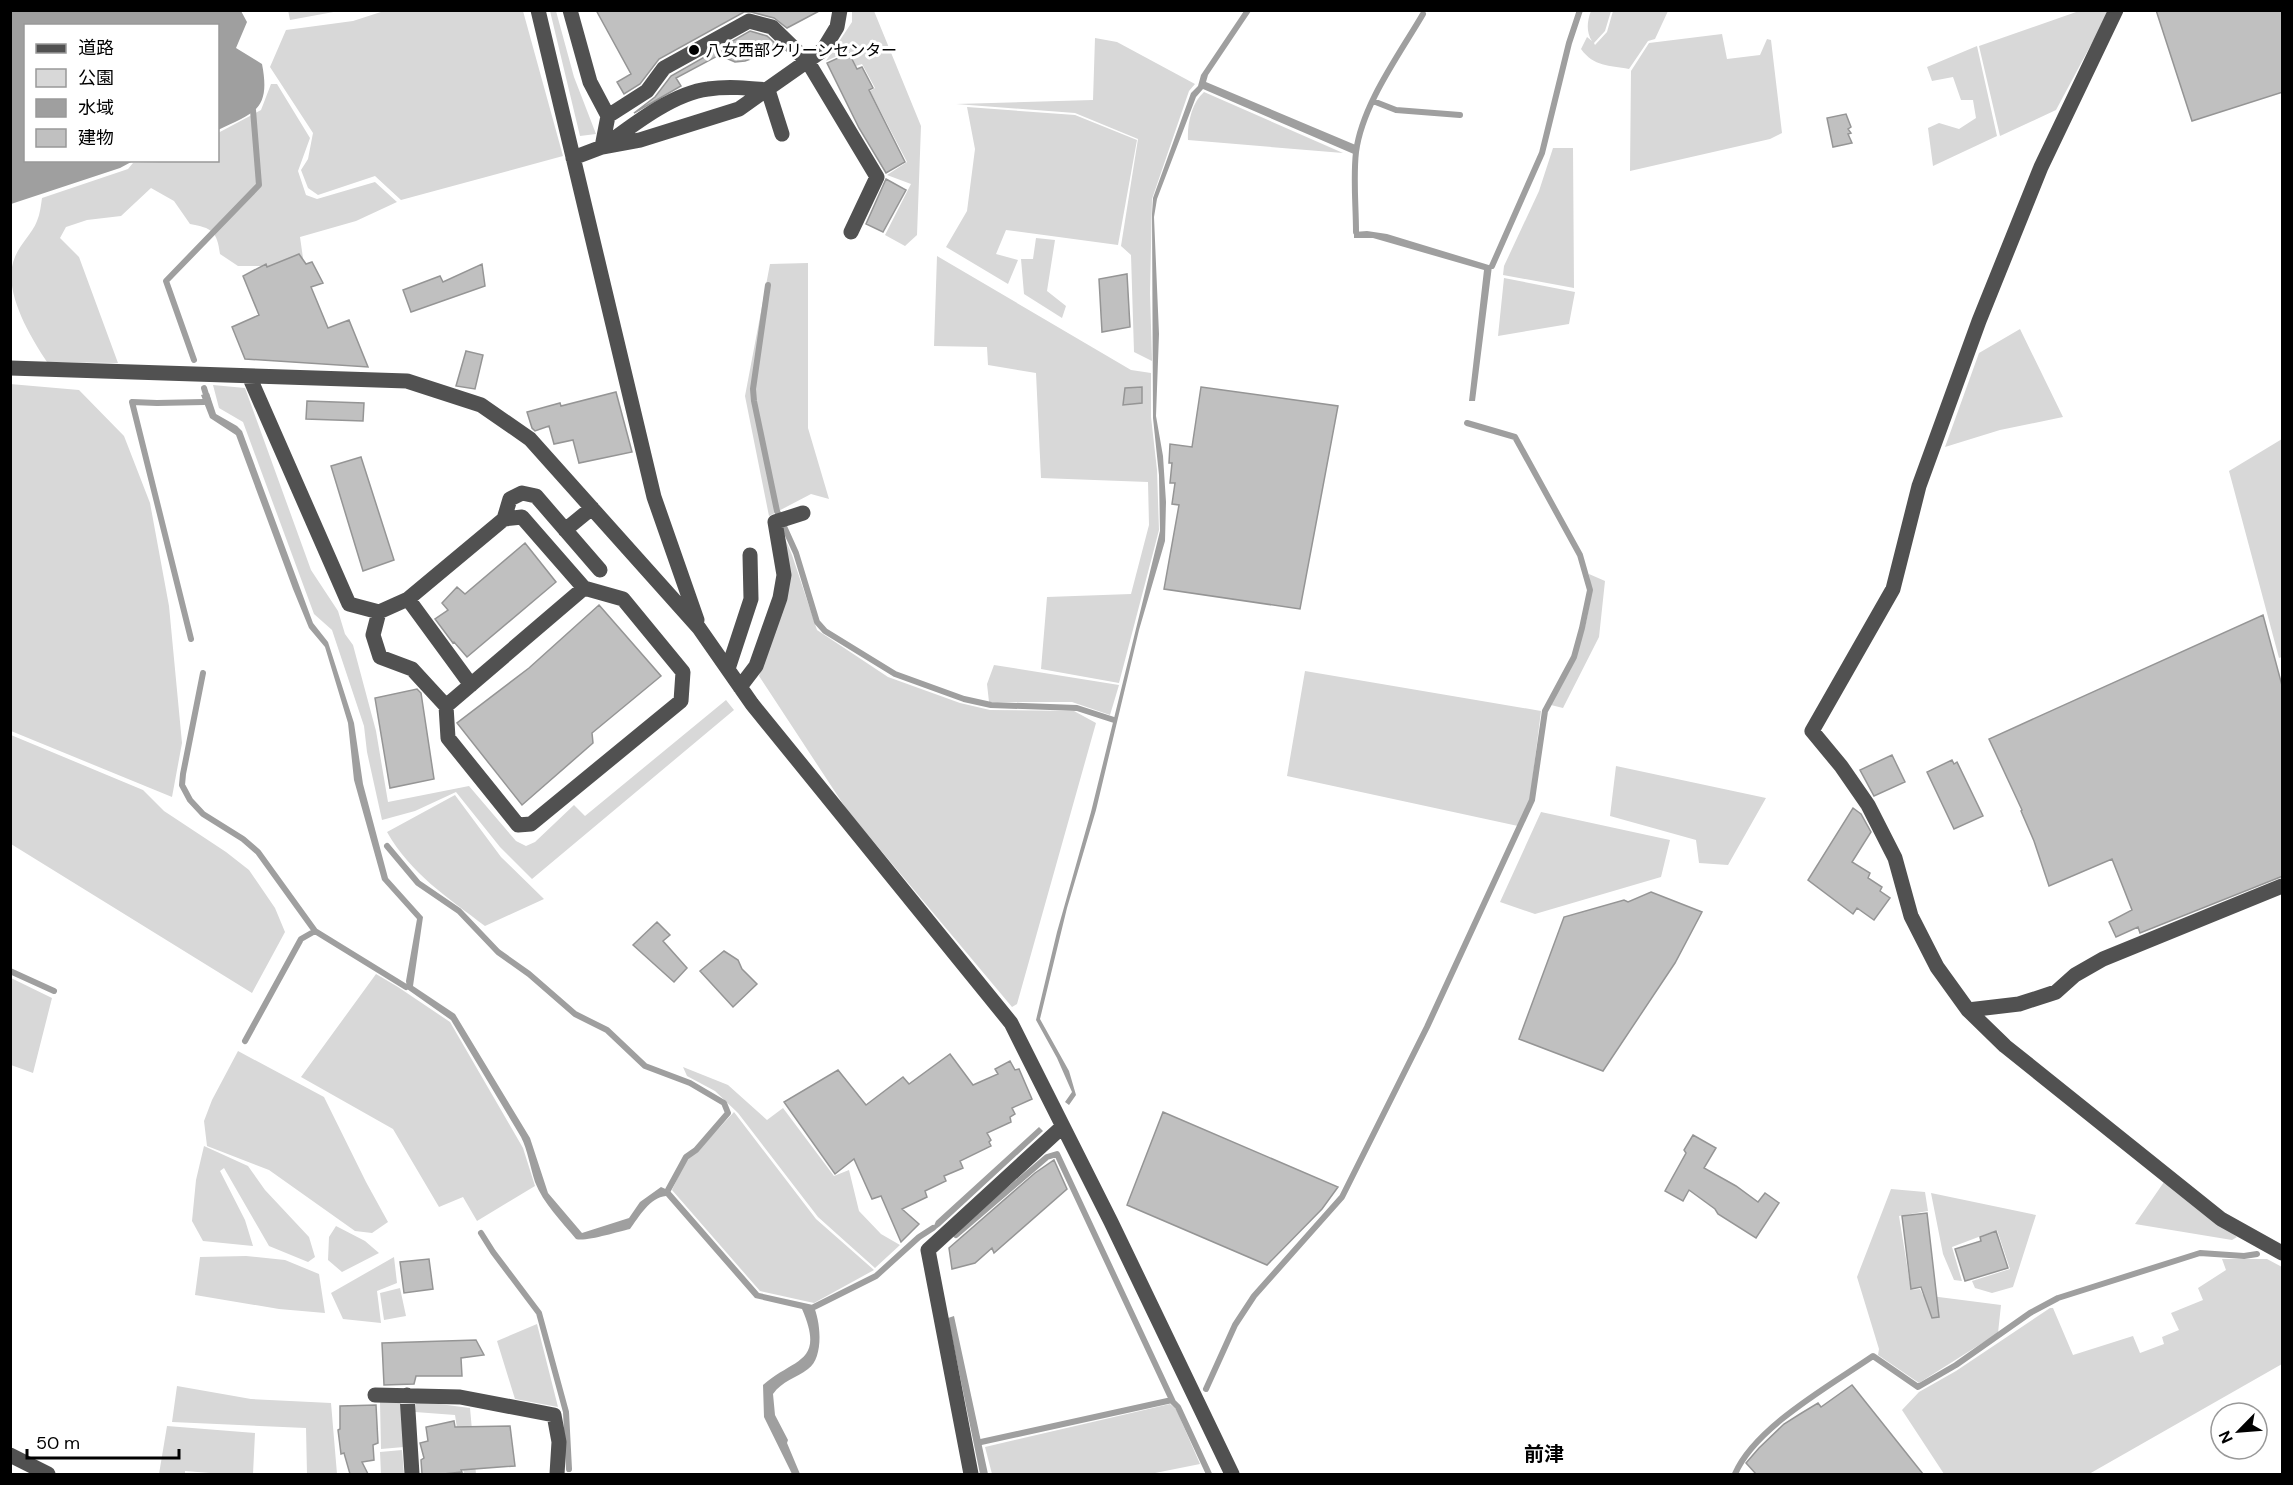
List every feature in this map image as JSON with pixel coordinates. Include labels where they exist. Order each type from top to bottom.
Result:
[{"type":"street","points":[[538,10],[654,497],[699,628]]},
{"type":"street","points":[[570,10],[590,82],[608,116],[603,147]]},
{"type":"street","points":[[573,158],[603,147],[640,140],[740,109],[823,50],[837,27],[840,10]]},
{"type":"street","points":[[2116,10],[2041,167],[1979,321],[1919,486],[1893,589],[1812,731],[1841,766],[1868,805],[1895,858],[1911,916],[1938,967],[1968,1010],[2005,1046],[2222,1219],[2283,1253]]},
{"type":"street","points":[[608,116],[647,92],[664,68],[749,21],[772,27],[808,62],[878,177],[851,232]]},
{"type":"street","points":[[603,147],[634,124],[680,98],[706,89],[740,87],[768,90]]},
{"type":"street","points":[[768,90],[783,134]]},
{"type":"street","points":[[10,368],[407,381],[481,405],[530,439],[699,628],[740,687],[1011,1023],[1111,1222],[1232,1474]]},
{"type":"street","points":[[249,376],[349,604],[379,612],[408,599],[504,519],[522,517],[584,588],[623,599],[683,672],[681,701],[531,824],[518,825],[448,738],[446,706],[412,669],[380,657],[373,635],[379,612]]},
{"type":"street","points":[[504,519],[510,499],[522,493],[536,496],[600,570]]},
{"type":"street","points":[[565,530],[592,508]]},
{"type":"street","points":[[740,687],[756,666],[780,598],[784,575],[775,522],[803,513]]},
{"type":"street","points":[[728,669],[751,599],[750,555]]},
{"type":"street","points":[[446,706],[584,588]]},
{"type":"street","points":[[408,599],[471,685]]},
{"type":"street","points":[[1968,1010],[2019,1004],[2056,992],[2075,975],[2103,959],[2283,886]]},
{"type":"street","points":[[971,1474],[928,1250],[1062,1127]]},
{"type":"street","points":[[375,1395],[460,1397],[554,1415],[559,1442],[557,1474]]},
{"type":"street","points":[[407,1395],[412,1474]]},
{"type":"street","points":[[10,1455],[48,1474]]},
{"type":"green space","points":[[288,10],[339,10],[339,11],[290,20]]},
{"type":"green space","points":[[384,11],[523,11],[563,156],[401,200],[375,176],[318,195],[308,188],[301,170],[308,159],[313,133],[270,67],[286,30],[353,21]]},
{"type":"green space","points":[[550,11],[556,11],[574,77],[596,134],[580,136]]},
{"type":"green space","points":[[852,11],[874,11],[921,126],[917,235],[905,246],[885,235],[911,184],[887,175],[907,162],[870,91],[875,88],[862,64],[856,66],[849,51],[826,61],[852,22]]},
{"type":"green space","points":[[1591,11],[1611,11],[1605,31],[1594,43],[1595,45],[1607,32],[1613,11],[1668,11],[1655,39],[1648,41],[1629,69],[1597,62],[1581,49],[1587,37],[1592,41],[1588,26]]},
{"type":"green space","points":[[2079,11],[2109,11],[2056,110],[2000,136],[1979,46]]},
{"type":"green space","points":[[1722,34],[1727,59],[1760,55],[1767,39],[1771,40],[1782,133],[1770,139],[1630,171],[1631,71],[1649,43]]},
{"type":"green space","points":[[1095,38],[1117,42],[1195,84],[1189,91],[1152,199],[1150,293],[1152,361],[1134,352],[1131,255],[1121,246],[1138,139],[1075,113],[956,104],[1093,100]]},
{"type":"green space","points":[[1977,46],[1997,136],[1933,166],[1928,128],[1939,123],[1959,129],[1976,118],[1973,100],[1961,100],[1953,77],[1932,81],[1927,67]]},
{"type":"green space","points":[[271,84],[277,84],[310,138],[298,171],[306,195],[317,199],[375,182],[397,202],[356,221],[300,237],[304,265],[271,272],[262,266],[238,266],[220,254],[217,240],[212,232],[204,227],[190,224],[174,201],[151,188],[121,216],[87,220],[66,227],[60,238],[79,257],[118,363],[47,362],[19,312],[12,283],[15,257],[37,221],[42,198],[128,169],[133,163],[219,162],[219,132],[261,110]]},
{"type":"green space","points":[[1204,92],[1343,153],[1188,140],[1191,114],[1196,101]]},
{"type":"green space","points":[[967,107],[1075,115],[1137,140],[1118,245],[1006,230],[996,254],[1018,260],[1008,284],[946,247],[967,211],[975,149]]},
{"type":"green space","points":[[1553,148],[1573,148],[1574,288],[1503,275],[1504,266],[1539,191]]},
{"type":"green space","points":[[1036,238],[1055,240],[1047,291],[1066,306],[1062,318],[1024,294],[1021,259],[1033,259]]},
{"type":"green space","points":[[937,256],[1131,370],[1151,373],[1151,417],[1157,470],[1159,530],[1119,683],[1041,669],[1047,597],[1131,594],[1149,525],[1148,482],[1041,478],[1036,373],[988,365],[987,347],[934,346]]},
{"type":"green space","points":[[808,263],[808,428],[829,499],[811,494],[769,516],[745,396],[770,264]]},
{"type":"green space","points":[[1504,278],[1575,292],[1569,324],[1498,336]]},
{"type":"green space","points":[[2020,329],[2063,417],[2000,430],[1945,447],[1979,353]]},
{"type":"green space","points":[[10,384],[79,390],[124,436],[150,503],[169,606],[182,743],[172,797],[11,731]]},
{"type":"green space","points":[[213,385],[245,388],[311,570],[338,611],[345,634],[353,645],[376,731],[388,802],[469,786],[516,841],[526,846],[535,842],[574,805],[585,816],[726,700],[734,710],[532,879],[500,847],[456,792],[415,811],[382,820],[367,752],[364,726],[332,630],[314,614],[243,422],[219,408]]},
{"type":"green space","points":[[2282,439],[2282,657],[2279,658],[2229,471]]},
{"type":"green space","points":[[784,536],[817,630],[888,677],[960,703],[990,710],[1074,711],[1096,723],[1017,1004],[1012,1007],[847,810],[759,676],[788,582]]},
{"type":"green space","points":[[1589,574],[1605,581],[1599,637],[1563,708],[1551,705],[1574,658],[1585,625],[1589,608]]},
{"type":"green space","points":[[994,665],[1119,685],[1110,715],[1072,702],[989,702],[987,684]]},
{"type":"green space","points":[[1305,671],[1541,711],[1530,799],[1518,826],[1287,776]]},
{"type":"green space","points":[[11,735],[143,790],[164,811],[249,870],[275,908],[285,932],[252,993],[11,844]]},
{"type":"green space","points":[[1616,766],[1766,798],[1728,865],[1699,863],[1696,840],[1610,816]]},
{"type":"green space","points":[[455,795],[501,857],[544,899],[485,926],[431,884],[407,860],[387,832]]},
{"type":"green space","points":[[1541,812],[1670,840],[1661,877],[1535,914],[1500,902]]},
{"type":"green space","points":[[376,974],[450,1022],[523,1148],[535,1186],[477,1221],[463,1197],[439,1207],[393,1129],[301,1077]]},
{"type":"green space","points":[[11,978],[52,998],[33,1073],[11,1065]]},
{"type":"green space","points":[[238,1051],[324,1097],[388,1222],[372,1233],[355,1231],[269,1170],[207,1146],[204,1121],[212,1100]]},
{"type":"green space","points":[[683,1067],[728,1085],[767,1120],[783,1108],[834,1176],[849,1170],[859,1211],[881,1234],[900,1245],[875,1268],[818,1217],[738,1113],[715,1091],[687,1076]]},
{"type":"green space","points":[[734,1112],[816,1219],[874,1270],[814,1303],[760,1291],[672,1190],[687,1158],[697,1152]]},
{"type":"green space","points":[[204,1146],[248,1166],[265,1190],[309,1237],[315,1257],[308,1262],[269,1246],[224,1168],[220,1171],[245,1220],[253,1246],[203,1241],[192,1221],[196,1180]]},
{"type":"green space","points":[[2164,1182],[2237,1237],[2232,1240],[2135,1224]]},
{"type":"green space","points":[[1891,1189],[1925,1192],[1928,1211],[1899,1216],[1911,1290],[1920,1289],[1923,1295],[2001,1305],[1998,1333],[1919,1383],[1878,1355],[1879,1349],[1857,1277]]},
{"type":"green space","points":[[1931,1193],[2036,1215],[2013,1287],[1992,1293],[1975,1288],[1972,1281],[2010,1269],[1997,1230],[1952,1247],[1962,1281],[1954,1280],[1943,1254]]},
{"type":"green space","points":[[336,1226],[365,1241],[379,1253],[342,1272],[328,1260],[329,1237]]},
{"type":"green space","points":[[246,1256],[285,1260],[319,1274],[325,1313],[279,1309],[195,1295],[200,1257]]},
{"type":"green space","points":[[394,1257],[397,1283],[377,1291],[381,1323],[343,1319],[331,1293]]},
{"type":"green space","points":[[2222,1259],[2267,1259],[2282,1267],[2282,1364],[2217,1401],[2209,1401],[2209,1406],[2089,1474],[1944,1474],[1902,1410],[1919,1392],[1956,1371],[2050,1308],[2053,1308],[2073,1355],[2133,1336],[2140,1353],[2164,1344],[2162,1337],[2179,1330],[2171,1313],[2203,1300],[2198,1288],[2226,1270]]},
{"type":"green space","points":[[400,1288],[406,1316],[384,1320],[380,1293]]},
{"type":"green space","points":[[537,1324],[558,1407],[515,1399],[497,1341]]},
{"type":"green space","points":[[177,1386],[251,1399],[331,1403],[337,1474],[307,1474],[306,1428],[172,1422]]},
{"type":"green space","points":[[401,1401],[404,1447],[381,1449],[380,1402]]},
{"type":"green space","points":[[416,1401],[470,1408],[476,1474],[464,1474],[455,1415],[415,1412]]},
{"type":"green space","points":[[1170,1404],[1176,1409],[1200,1464],[1150,1474],[992,1474],[985,1447]]},
{"type":"green space","points":[[167,1426],[255,1433],[253,1474],[185,1471],[185,1474],[159,1474]]},
{"type":"green space","points":[[402,1450],[404,1474],[381,1474],[380,1452]]},
{"type":"water","points":[[10,11],[241,11],[247,22],[236,48],[262,64],[264,91],[262,101],[250,114],[219,130],[219,24],[24,24],[24,162],[131,162],[120,168],[11,204]]},
{"type":"water","points":[[1244,11],[1251,11],[1208,75],[1206,82],[1358,146],[1356,155],[1203,89],[1196,97],[1157,199],[1154,217],[1159,334],[1156,416],[1163,456],[1166,502],[1165,541],[1139,630],[1096,810],[1067,908],[1040,1019],[1069,1071],[1076,1095],[1069,1105],[1065,1102],[1072,1092],[1036,1020],[1057,932],[1091,812],[1160,531],[1159,475],[1153,418],[1153,198],[1191,93],[1198,86],[1201,75]]},
{"type":"water","points":[[1354,232],[1387,234],[1492,266],[1475,401],[1469,401],[1484,270],[1373,238],[1354,238]]},
{"type":"water","points":[[209,393],[216,414],[242,431],[313,623],[328,642],[354,723],[363,784],[388,878],[423,917],[413,986],[455,1014],[530,1138],[548,1193],[582,1233],[629,1218],[640,1202],[661,1187],[670,1191],[759,1293],[813,1305],[818,1320],[820,1339],[817,1357],[808,1369],[785,1383],[773,1394],[775,1415],[788,1440],[787,1443],[800,1474],[792,1474],[764,1417],[763,1385],[803,1358],[808,1350],[810,1340],[802,1309],[755,1298],[666,1196],[650,1204],[630,1229],[594,1238],[576,1239],[543,1197],[535,1182],[521,1137],[451,1020],[407,989],[406,981],[417,919],[382,880],[354,780],[348,723],[325,647],[309,628],[236,435],[210,418],[201,395]]},
{"type":"water","points":[[1039,1127],[1043,1131],[940,1226],[933,1228],[936,1221]]},
{"type":"water","points":[[954,1316],[988,1474],[980,1474],[948,1318]]},
{"type":"building","points":[[596,10],[821,10],[787,28],[774,18],[744,12],[659,59],[640,84],[624,94],[617,82],[631,74]]},
{"type":"building","points":[[2156,10],[2283,10],[2283,92],[2192,121]]},
{"type":"building","points":[[750,31],[767,36],[776,44],[767,53],[745,61],[735,62],[719,55],[676,78],[681,86],[634,113],[655,97],[671,76]]},
{"type":"building","points":[[849,53],[857,69],[862,67],[873,88],[869,90],[905,162],[886,173],[859,128],[827,63]]},
{"type":"building","points":[[1846,114],[1851,127],[1848,129],[1851,133],[1848,134],[1852,143],[1833,147],[1827,118]]},
{"type":"building","points":[[886,179],[906,190],[883,232],[866,224]]},
{"type":"building","points":[[299,254],[306,264],[312,262],[323,283],[311,287],[328,328],[349,320],[368,367],[245,359],[232,327],[259,315],[243,276],[266,264],[267,267]]},
{"type":"building","points":[[482,264],[485,286],[411,312],[403,290],[440,276],[443,282]]},
{"type":"building","points":[[1127,274],[1130,327],[1102,332],[1099,279]]},
{"type":"building","points":[[466,351],[483,355],[475,389],[456,386]]},
{"type":"building","points":[[1142,387],[1142,403],[1123,405],[1125,388]]},
{"type":"building","points":[[1201,387],[1338,406],[1300,609],[1164,589],[1179,505],[1172,504],[1175,483],[1170,483],[1172,463],[1169,463],[1170,444],[1192,447]]},
{"type":"building","points":[[616,392],[632,452],[579,463],[573,440],[554,444],[549,426],[535,431],[532,428],[527,412]]},
{"type":"building","points":[[307,401],[364,403],[363,421],[306,419]]},
{"type":"building","points":[[361,457],[394,560],[363,571],[331,466]]},
{"type":"building","points":[[525,543],[556,582],[467,657],[435,619],[448,610],[442,603],[457,587],[465,594]]},
{"type":"building","points":[[599,605],[661,676],[592,733],[593,743],[522,805],[457,723],[529,668]]},
{"type":"building","points":[[2263,615],[2283,689],[2283,876],[2140,933],[2138,927],[2116,937],[2109,922],[2132,910],[2112,859],[2049,886],[2022,810],[1989,739]]},
{"type":"building","points":[[417,689],[421,693],[434,779],[390,788],[375,698]]},
{"type":"building","points":[[1892,755],[1905,782],[1874,796],[1860,770]]},
{"type":"building","points":[[1952,760],[1954,764],[1957,762],[1983,816],[1954,829],[1927,772]]},
{"type":"building","points":[[1853,808],[1861,814],[1871,832],[1852,862],[1870,873],[1868,878],[1882,887],[1880,891],[1890,898],[1874,920],[1857,908],[1853,914],[1808,880]]},
{"type":"building","points":[[1651,892],[1702,912],[1675,963],[1603,1071],[1519,1039],[1564,917],[1624,900],[1628,902]]},
{"type":"building","points":[[657,922],[670,935],[663,941],[687,968],[674,982],[633,945]]},
{"type":"building","points":[[724,951],[738,960],[742,969],[757,984],[733,1007],[700,971]]},
{"type":"building","points":[[950,1054],[973,1085],[998,1074],[995,1069],[1010,1061],[1015,1070],[1019,1069],[1032,1099],[1012,1108],[1015,1114],[1010,1117],[1011,1122],[987,1133],[991,1146],[960,1161],[963,1168],[944,1176],[946,1181],[925,1191],[927,1197],[902,1209],[919,1224],[901,1242],[881,1196],[872,1199],[854,1159],[835,1174],[784,1102],[838,1070],[866,1105],[903,1077],[909,1084]]},
{"type":"building","points":[[1163,1112],[1338,1187],[1322,1209],[1267,1265],[1127,1205]]},
{"type":"building","points":[[1693,1135],[1716,1148],[1704,1168],[1736,1186],[1758,1202],[1765,1193],[1779,1203],[1756,1238],[1718,1214],[1715,1209],[1689,1190],[1683,1201],[1665,1191]]},
{"type":"building","points":[[1054,1160],[1067,1189],[994,1253],[992,1248],[975,1263],[952,1269],[949,1248],[1035,1173]]},
{"type":"building","points":[[1927,1213],[1939,1317],[1932,1318],[1921,1287],[1911,1289],[1902,1216]]},
{"type":"building","points":[[1996,1231],[2008,1268],[1965,1281],[1955,1249],[1981,1241],[1980,1237]]},
{"type":"building","points":[[429,1259],[433,1289],[404,1293],[400,1262]]},
{"type":"building","points":[[476,1340],[484,1355],[461,1358],[462,1376],[416,1376],[414,1384],[384,1385],[382,1343]]},
{"type":"building","points":[[1852,1385],[1923,1474],[1756,1474],[1746,1463],[1784,1424],[1818,1403],[1821,1407]]},
{"type":"building","points":[[376,1405],[378,1443],[373,1445],[374,1460],[362,1462],[368,1474],[350,1474],[344,1453],[341,1454],[338,1430],[340,1429],[340,1406]]},
{"type":"building","points":[[454,1421],[455,1427],[510,1426],[515,1466],[422,1474],[421,1460],[424,1458],[420,1443],[428,1441],[426,1427]]},
{"type":"waterway","points":[[1492,266],[1542,153],[1569,43],[1580,10]]},
{"type":"waterway","points":[[1356,232],[1355,172],[1360,134],[1374,98],[1423,14]]},
{"type":"waterway","points":[[1373,101],[1396,110],[1460,115]]},
{"type":"waterway","points":[[194,360],[166,281],[259,185],[253,110]]},
{"type":"waterway","points":[[768,285],[753,389],[754,401],[777,511],[796,553],[817,622],[825,631],[895,674],[964,699],[991,705],[1077,708],[1114,720]]},
{"type":"waterway","points":[[204,388],[208,401]]},
{"type":"waterway","points":[[191,639],[132,402],[204,402]]},
{"type":"waterway","points":[[1206,1389],[1235,1325],[1254,1296],[1342,1197],[1427,1027],[1532,800],[1545,711],[1574,657],[1582,628],[1590,590],[1580,555],[1515,437],[1467,423]]},
{"type":"waterway","points":[[203,673],[183,774],[182,785],[190,800],[203,814],[243,839],[258,852],[315,931],[406,987]]},
{"type":"waterway","points":[[387,846],[418,883],[459,911],[498,952],[529,974],[575,1014],[607,1030],[645,1066],[690,1083],[724,1103],[728,1113],[696,1150],[686,1157],[668,1190]]},
{"type":"waterway","points":[[245,1041],[301,939],[315,931]]},
{"type":"waterway","points":[[10,971],[54,991]]},
{"type":"waterway","points":[[956,1235],[1047,1157],[1057,1154],[1209,1474]]},
{"type":"waterway","points":[[814,1307],[876,1276],[919,1237],[933,1228]]},
{"type":"waterway","points":[[481,1233],[539,1313],[566,1412],[569,1469]]},
{"type":"waterway","points":[[1735,1474],[1745,1457],[1776,1424],[1873,1356],[1918,1387],[1956,1365],[2030,1313],[2058,1298],[2200,1253],[2244,1256],[2257,1254]]},
{"type":"waterway","points":[[981,1442],[1172,1400]]},
{"type":"place","name":"八女西部クリーンセンター","points":[[694,50]]},
{"type":"district","name":"前津","points":[[1544,1454]]}]
